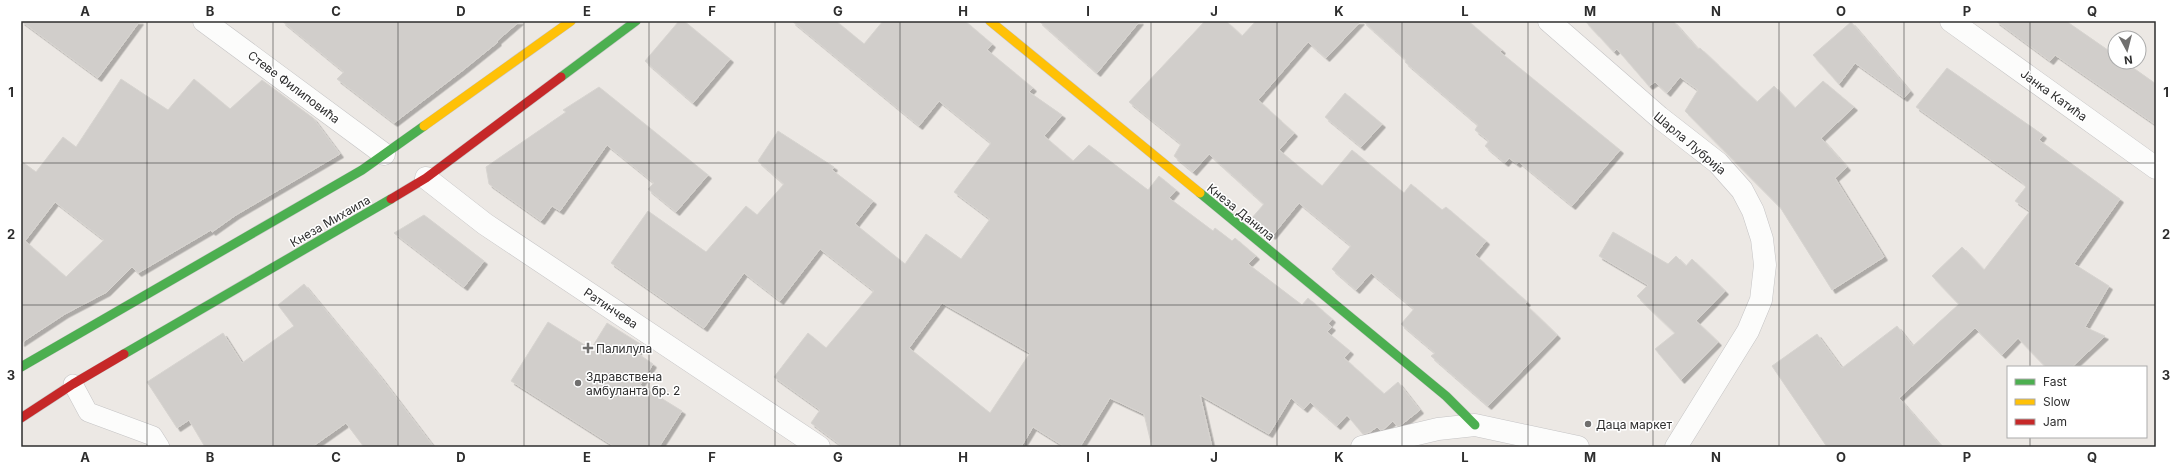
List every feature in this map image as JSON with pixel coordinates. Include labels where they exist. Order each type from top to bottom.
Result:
[{"type":"main road","points":[[21,367],[362,170],[571,21]]},
{"type":"main road","name":"Кнеза Михаила","points":[[21,418],[73,384],[426,178],[636,21]]},
{"type":"main road","name":"Кнеза Данила","points":[[990,21],[1446,396],[1475,424]]},
{"type":"street","name":"Стеве Филиповића","points":[[204,21],[384,154]]},
{"type":"street","name":"Шарла Лубрија","points":[[1549,21],[1659,117],[1718,163],[1742,190],[1753,212],[1762,239],[1765,265],[1761,300],[1748,331],[1676,447]]},
{"type":"street","name":"Јанка Катића","points":[[1951,21],[2156,168]]},
{"type":"street","name":"Ратинчева","points":[[426,178],[485,224],[819,447]]},
{"type":"street","points":[[1362,447],[1438,428],[1475,424],[1578,447]]},
{"type":"lane","points":[[73,384],[88,412],[153,436],[160,447]]},
{"type":"building","points":[[21,21],[140,21],[98,78]]},
{"type":"building","points":[[282,21],[520,21],[497,41],[498,42],[394,123],[337,79],[344,72]]},
{"type":"building","points":[[679,21],[684,21],[730,59],[693,103],[645,61]]},
{"type":"building","points":[[792,21],[836,21],[864,44],[883,21],[965,21],[992,44],[987,50],[1033,88],[1029,92],[1062,115],[1044,136],[1073,161],[1089,145],[1148,190],[1159,176],[1176,190],[1169,198],[1213,231],[1215,228],[1232,241],[1235,238],[1256,256],[1248,264],[1302,305],[1308,298],[1332,319],[1328,324],[1332,327],[1327,332],[1350,351],[1344,358],[1384,394],[1398,382],[1420,410],[1401,425],[1397,426],[1393,421],[1384,429],[1380,430],[1377,427],[1370,432],[1363,434],[1347,415],[1337,426],[1310,402],[1304,409],[1291,398],[1269,434],[1200,395],[1212,447],[1152,447],[1144,414],[1110,398],[1080,447],[1065,447],[1033,427],[1021,447],[843,447],[811,423],[820,410],[774,377],[808,333],[826,348],[874,291],[820,249],[780,301],[744,273],[704,328],[611,263],[648,211],[706,252],[746,206],[757,215],[784,184],[758,161],[778,131],[834,167],[832,170],[873,201],[855,224],[905,264],[926,234],[961,259],[990,219],[954,192],[991,143],[939,101],[919,126]],"holes":[[[942,303],[1030,353],[990,413],[909,348]]]},
{"type":"building","points":[[1039,21],[1140,21],[1097,73]]},
{"type":"building","points":[[1205,21],[1226,21],[1242,36],[1256,21],[1361,21],[1326,58],[1308,42],[1258,100],[1294,133],[1279,150],[1322,186],[1352,150],[1404,193],[1411,184],[1442,210],[1446,207],[1486,241],[1475,255],[1527,302],[1525,304],[1557,335],[1488,406],[1431,356],[1435,353],[1401,324],[1414,309],[1371,273],[1356,290],[1332,269],[1351,246],[1299,203],[1272,236],[1251,219],[1264,204],[1209,154],[1193,172],[1174,156],[1181,144],[1129,102]]},
{"type":"building","points":[[1363,21],[1468,21],[1502,50],[1500,52],[1620,150],[1572,206],[1519,162],[1517,164],[1509,158],[1505,163],[1485,146],[1489,141],[1475,130],[1478,125],[1405,62],[1406,60]]},
{"type":"building","points":[[1585,21],[1673,21],[1698,49],[1700,48],[1757,102],[1774,86],[1795,108],[1823,81],[1854,107],[1821,138],[1847,167],[1835,178],[1884,257],[1832,290],[1780,207],[1685,111],[1698,90],[1680,77],[1667,93],[1655,82],[1649,86],[1617,49],[1614,52]]},
{"type":"building","points":[[1996,21],[2066,21],[2107,49],[2107,70],[2136,70],[2156,84],[2156,125],[2055,55],[2050,61]]},
{"type":"building","points":[[1851,22],[1910,91],[1904,98],[1855,63],[1839,84],[1813,55]]},
{"type":"building","points":[[1947,68],[2043,135],[2039,140],[2120,199],[2074,264],[2109,286],[2085,327],[2105,336],[2073,366],[2045,366],[2018,338],[2002,355],[1975,328],[1899,398],[1942,447],[1827,447],[1772,366],[1817,334],[1842,368],[1897,326],[1913,346],[1959,304],[1932,276],[1962,247],[1984,270],[2030,211],[2015,201],[2026,187],[2022,182],[1916,107]]},
{"type":"building","points":[[121,79],[168,110],[194,79],[230,109],[262,80],[313,118],[340,154],[236,215],[212,232],[211,230],[138,273],[132,267],[107,292],[65,314],[21,343],[21,161],[36,172],[63,137],[76,147]],"holes":[[[55,202],[104,240],[66,277],[25,241]]]},
{"type":"building","points":[[599,87],[708,175],[676,212],[648,189],[654,183],[607,145],[560,211],[552,206],[541,221],[489,184],[486,167],[566,112],[563,110]]},
{"type":"building","points":[[1345,93],[1382,124],[1361,147],[1325,117]]},
{"type":"building","points":[[424,215],[484,261],[464,287],[394,233]]},
{"type":"building","points":[[1613,232],[1668,264],[1676,256],[1686,266],[1692,259],[1725,291],[1696,321],[1718,342],[1681,380],[1655,349],[1675,333],[1637,296],[1648,285],[1599,256]]},
{"type":"building","points":[[304,284],[379,375],[434,447],[364,447],[346,423],[312,447],[205,447],[189,420],[177,428],[147,382],[223,333],[242,363],[294,326],[278,305]]},
{"type":"building","name":"Здравствена амбуланта бр. 2","points":[[548,322],[591,349],[607,323],[642,345],[637,353],[653,364],[640,385],[682,411],[659,447],[615,447],[511,381]]},
{"type":"traffic: fast","points":[[561,77],[636,21]]},
{"type":"traffic: fast","points":[[21,367],[362,170],[424,126]]},
{"type":"traffic: fast","points":[[1200,193],[1446,396],[1475,425]]},
{"type":"traffic: fast","points":[[124,354],[391,199]]},
{"type":"traffic: slow","points":[[424,126],[571,21]]},
{"type":"traffic: slow","points":[[990,21],[1200,193]]},
{"type":"traffic: jam","points":[[391,199],[426,178],[561,77]]},
{"type":"traffic: jam","points":[[21,418],[73,384],[124,354]]},
{"type":"place","name":"Палилула","points":[[588,348]]},
{"type":"place","name":"Здравствена амбуланта бр. 2","points":[[578,383]]},
{"type":"place","name":"Даца маркет","points":[[1588,424]]}]
